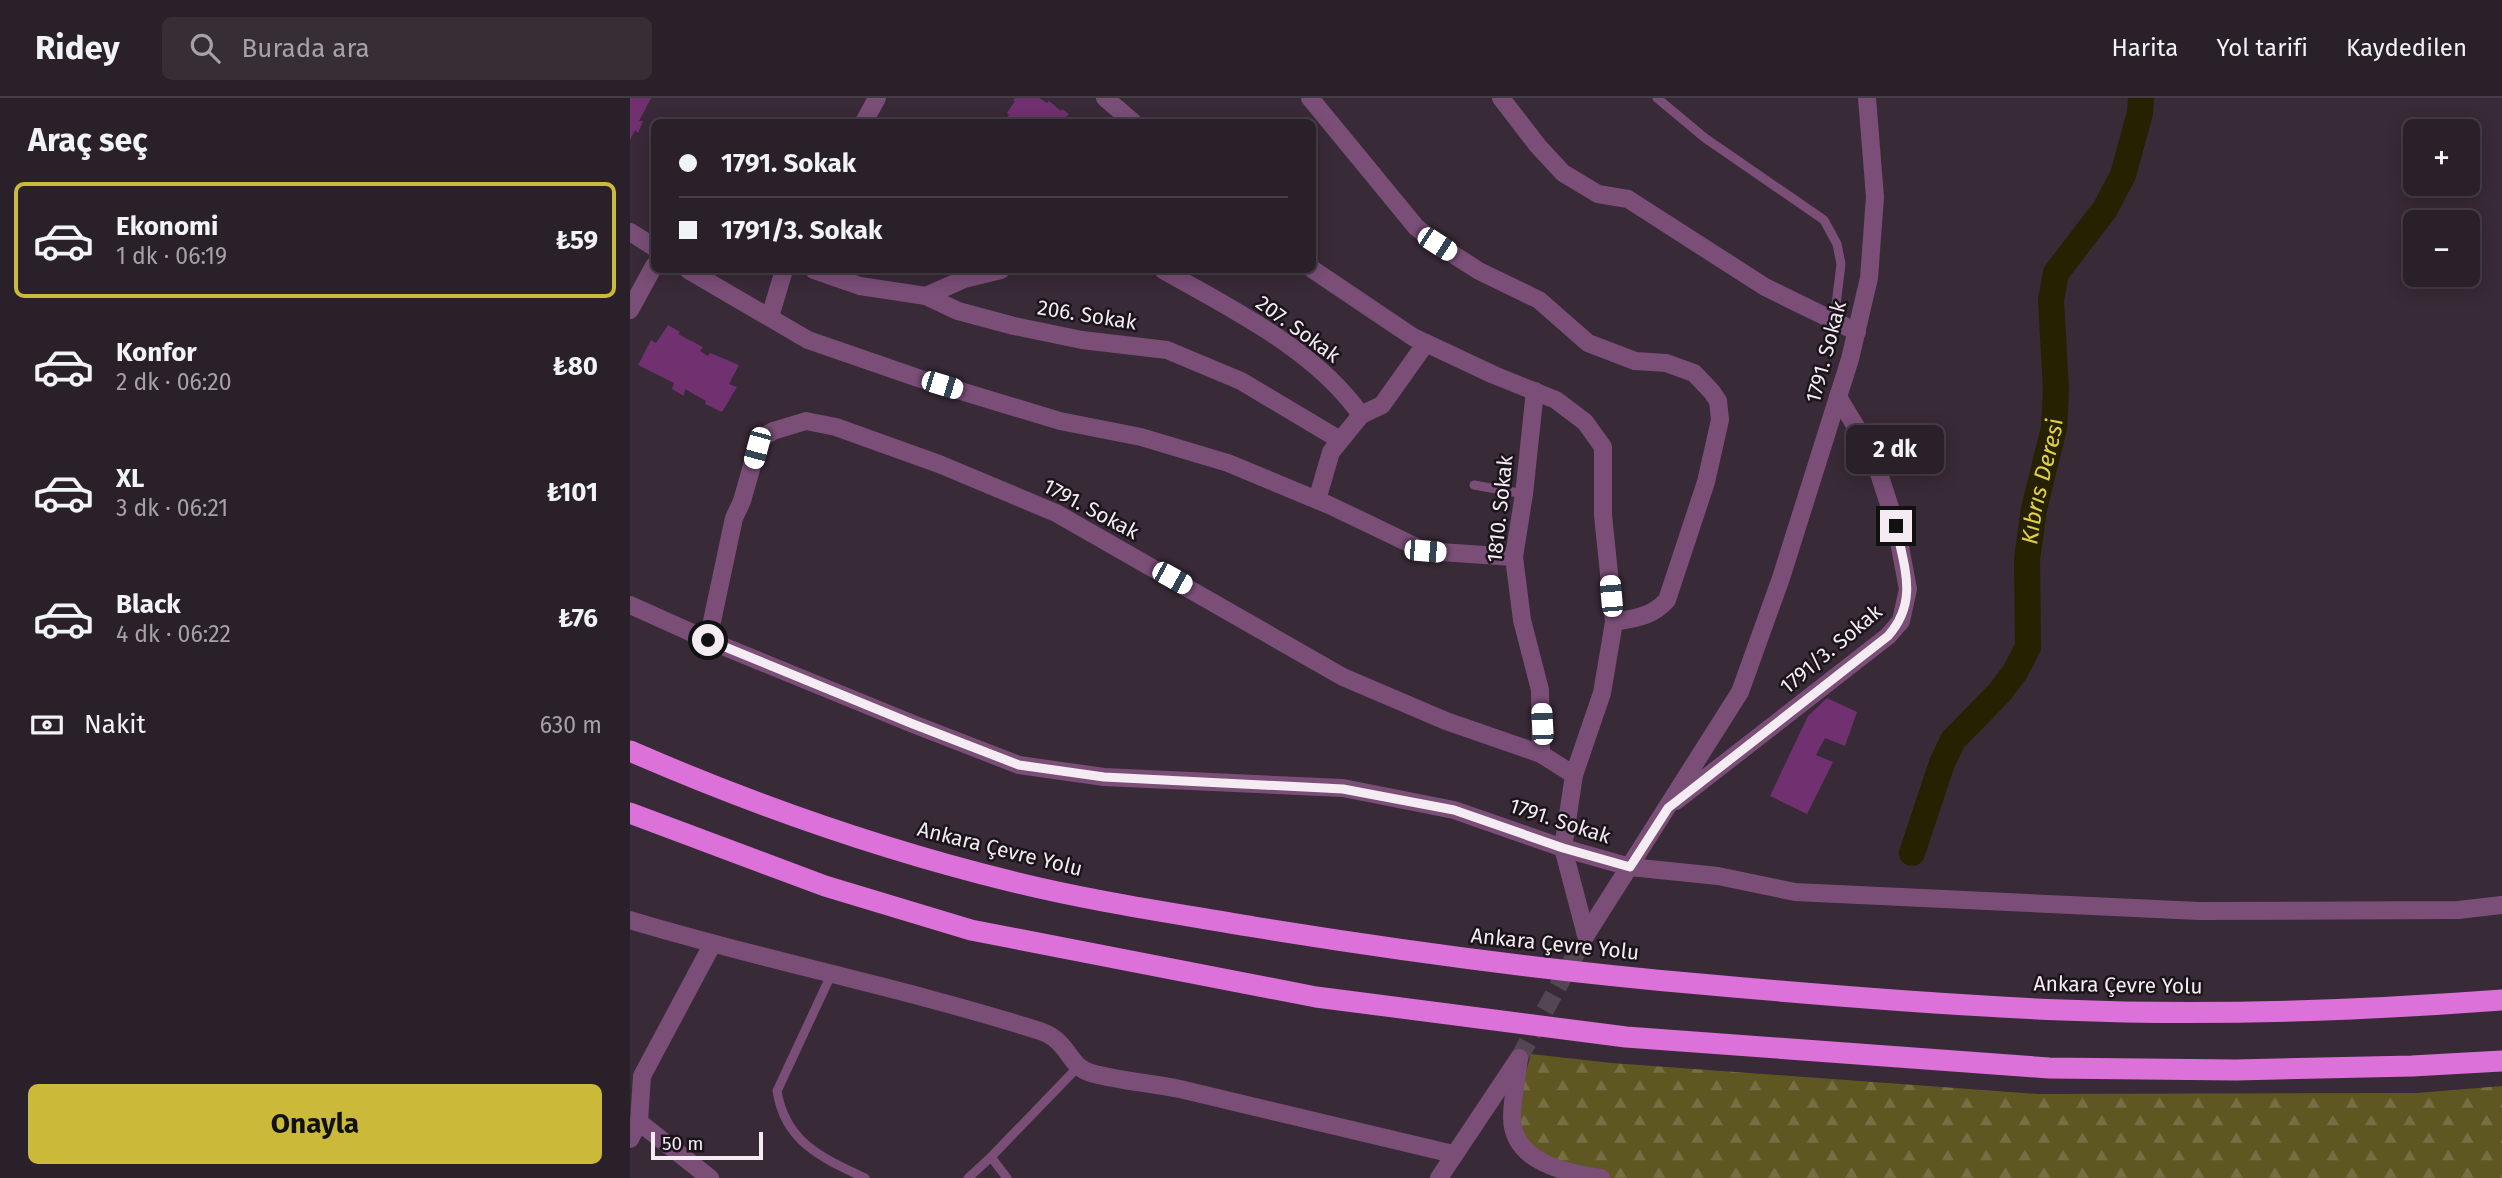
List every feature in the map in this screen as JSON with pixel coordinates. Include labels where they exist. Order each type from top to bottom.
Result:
[{"type":"highway","name":"Ankara Çevre Yolu","points":[[630,751],[734,795],[869,840],[1010,881],[1165,912],[1473,960],[1845,997],[2064,1010],[2385,1008],[2502,1000]]},
{"type":"highway","points":[[630,813],[825,886],[971,929],[1316,997],[1626,1037],[2049,1068],[2236,1070],[2502,1061]]},
{"type":"street","points":[[866,119],[877,98]]},
{"type":"street","points":[[1105,98],[1130,119]]},
{"type":"street","points":[[1310,98],[1416,228],[1479,271],[1539,300],[1588,343],[1635,361],[1665,363],[1694,373],[1718,401],[1720,420],[1706,482],[1667,600],[1657,611],[1647,616],[1614,622]]},
{"type":"street","points":[[1502,98],[1538,146],[1563,173],[1598,194],[1628,200],[1765,287],[1857,332]]},
{"type":"street","name":"1791. Sokak","points":[[1563,848],[1586,935],[1740,692],[1781,578],[1857,332],[1868,278],[1875,197],[1867,98]]},
{"type":"street","points":[[630,232],[651,245]]},
{"type":"street","points":[[630,310],[651,272]]},
{"type":"street","points":[[1316,272],[1413,337],[1556,400],[1585,422],[1603,447],[1603,515],[1614,622],[1602,693],[1574,775],[1563,848]]},
{"type":"street","points":[[693,273],[808,340],[918,378],[1060,421],[1142,437],[1228,463],[1317,500],[1425,551],[1514,556]]},
{"type":"street","points":[[770,317],[783,273]]},
{"type":"street","name":"206. Sokak","points":[[823,273],[860,286],[926,296],[958,312],[1014,326],[1082,340],[1167,350],[1241,381],[1340,440]]},
{"type":"street","points":[[926,296],[964,279],[989,273]]},
{"type":"street","name":"207. Sokak","points":[[1168,273],[1249,319],[1314,365],[1348,396],[1361,415]]},
{"type":"street","points":[[1317,500],[1331,452],[1361,415],[1382,405],[1426,343]]},
{"type":"street","name":"1810. Sokak","points":[[1535,391],[1514,556],[1522,620],[1541,690],[1541,754]]},
{"type":"street","name":"1791/3. Sokak","points":[[1668,808],[1888,636],[1901,621],[1908,589],[1896,526],[1873,455],[1838,397]]},
{"type":"street","name":"1791. Sokak","points":[[708,640],[734,518],[742,501],[757,448],[772,431],[806,421],[835,427],[939,464],[1056,513],[1343,677],[1446,721],[1541,754],[1574,775]]},
{"type":"street","name":"1791. Sokak","points":[[630,605],[708,640],[1019,765],[1104,777],[1343,789],[1454,810],[1563,848],[1630,867]]},
{"type":"street","points":[[1630,867],[1718,876],[1795,892],[2199,911],[2458,910],[2502,905]]},
{"type":"street","points":[[630,920],[712,945],[915,995],[1043,1032],[1065,1047],[1077,1068],[1091,1073],[1167,1086],[1454,1154]]},
{"type":"street","points":[[630,1139],[639,1122],[642,1076],[712,945]]},
{"type":"street","points":[[1438,1178],[1519,1058],[1512,1121],[1521,1146],[1536,1159],[1566,1173],[1601,1178]]},
{"type":"street","points":[[639,1122],[710,1178]]},
{"type":"lane","points":[[1657,98],[1705,138],[1824,220],[1837,244],[1841,264],[1834,321]]},
{"type":"lane","points":[[1474,485],[1524,494]]},
{"type":"lane","points":[[831,975],[777,1091],[779,1103],[788,1127],[796,1138],[837,1165],[865,1178]]},
{"type":"lane","points":[[968,1178],[1077,1068]]},
{"type":"lane","points":[[991,1157],[1007,1178]]},
{"type":"green space","points":[[1531,1054],[1612,1063],[2039,1094],[2417,1093],[2502,1086],[2502,1178],[1601,1178],[1536,1159],[1512,1121]]},
{"type":"building","points":[[630,98],[651,98],[639,121],[643,121],[638,133],[635,130],[630,140]]},
{"type":"building","points":[[1039,98],[1069,114],[1065,119],[1006,119],[1015,101],[1013,100]]},
{"type":"building","points":[[668,325],[680,332],[678,334],[703,347],[700,351],[708,356],[710,353],[739,365],[729,384],[737,387],[722,412],[705,404],[706,401],[685,389],[684,396],[672,389],[674,383],[638,365],[651,340],[656,343]]},
{"type":"building","points":[[1827,698],[1857,712],[1845,746],[1825,738],[1816,755],[1833,762],[1807,814],[1770,796],[1808,716]]},
{"type":"waterway","name":"Kıbrıs Deresi","points":[[1912,853],[1942,763],[1953,740],[2000,692],[2015,672],[2028,647],[2027,559],[2034,509],[2054,428],[2056,390],[2051,300],[2056,273],[2105,209],[2123,175],[2140,113],[2141,98]]},
{"type":"tunnel","points":[[1519,1058],[1586,935]]},
{"type":"route","points":[[708,640],[1019,765],[1104,777],[1343,789],[1454,810],[1563,848],[1630,867],[1668,808],[1888,636],[1901,621],[1908,589],[1896,526]]}]
